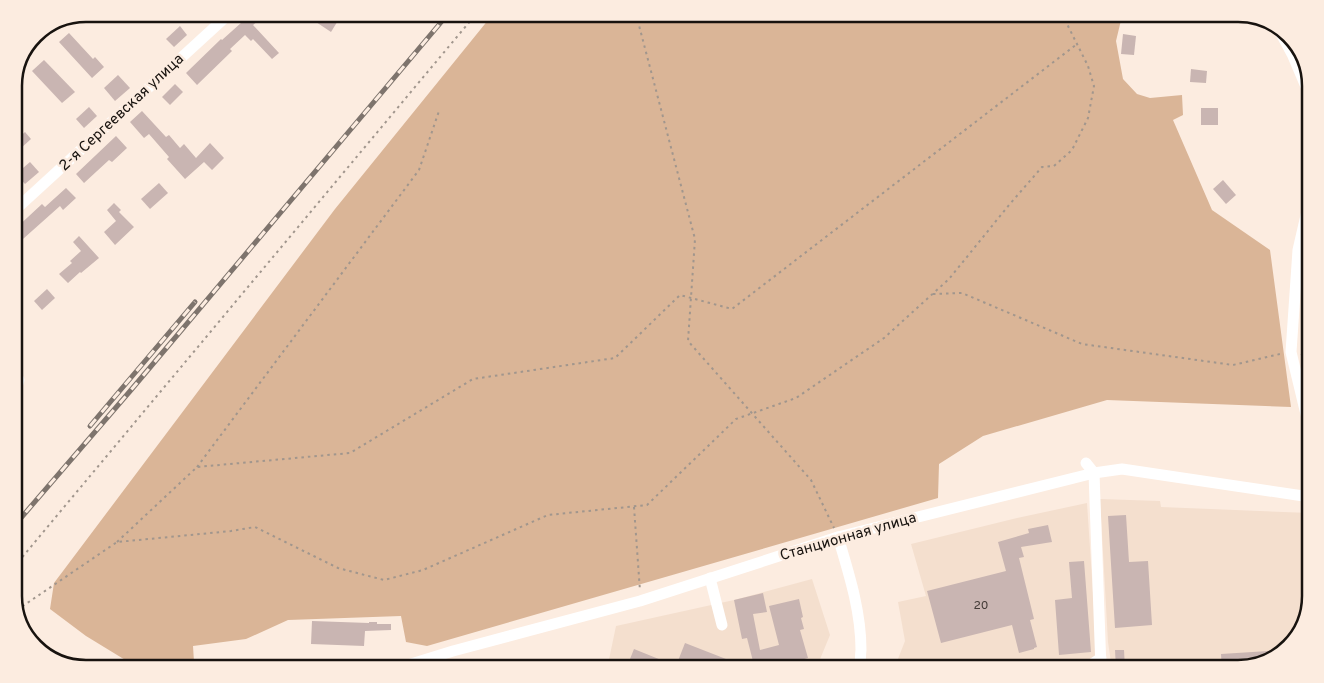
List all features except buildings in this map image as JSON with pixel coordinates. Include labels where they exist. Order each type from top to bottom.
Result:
[{"type":"street","name":"2-я Сергеевская улица","points":[[23,203],[219,22]]},
{"type":"street","points":[[1288,47],[1299,70]]},
{"type":"street","points":[[1301,236],[1298,250],[1292,352],[1302,395]]},
{"type":"street","points":[[1086,464],[1094,473],[1101,660]]},
{"type":"street","name":"Станционная улица","points":[[424,660],[640,601],[838,537],[1094,473],[1122,470],[1302,496]]},
{"type":"street","points":[[838,537],[856,601],[861,635],[860,660]]},
{"type":"street","points":[[710,578],[722,625]]},
{"type":"path","points":[[23,556],[469,22]]},
{"type":"path","points":[[638,22],[695,239],[688,341],[811,480],[838,537]]},
{"type":"path","points":[[117,542],[231,532],[255,527],[338,568],[384,580],[423,570],[548,515],[647,505],[736,419],[796,398],[884,338],[949,280],[1042,167],[1054,166],[1072,150],[1088,118],[1094,86],[1088,66],[1066,22]]},
{"type":"path","points":[[197,467],[350,453],[473,379],[615,358],[680,295],[732,309],[1077,44]]},
{"type":"path","points":[[24,606],[117,542],[197,467],[419,170],[439,111]]},
{"type":"path","points":[[933,294],[962,293],[1082,344],[1233,365],[1292,352],[1302,355]]},
{"type":"path","points":[[634,506],[640,601]]},
{"type":"shaded area","points":[[487,22],[1121,22],[1116,41],[1123,79],[1137,94],[1150,98],[1182,95],[1183,115],[1173,120],[1212,210],[1270,250],[1291,407],[1107,400],[983,436],[939,464],[938,498],[427,646],[406,642],[401,616],[288,620],[246,639],[193,646],[194,660],[125,660],[86,636],[50,609],[54,583],[335,209]]},
{"type":"shaded area","points":[[1100,499],[1160,501],[1161,507],[1302,513],[1302,597],[1300,609],[1291,632],[1286,639],[1270,652],[1246,660],[1111,660]]},
{"type":"shaded area","points":[[1087,503],[1097,653],[1091,660],[898,660],[905,641],[898,602],[926,596],[911,544]]},
{"type":"shaded area","points":[[812,579],[830,635],[820,660],[609,660],[616,626],[734,600]]},
{"type":"railway","points":[[23,516],[441,22]]},
{"type":"railway","points":[[90,426],[195,302]]}]
